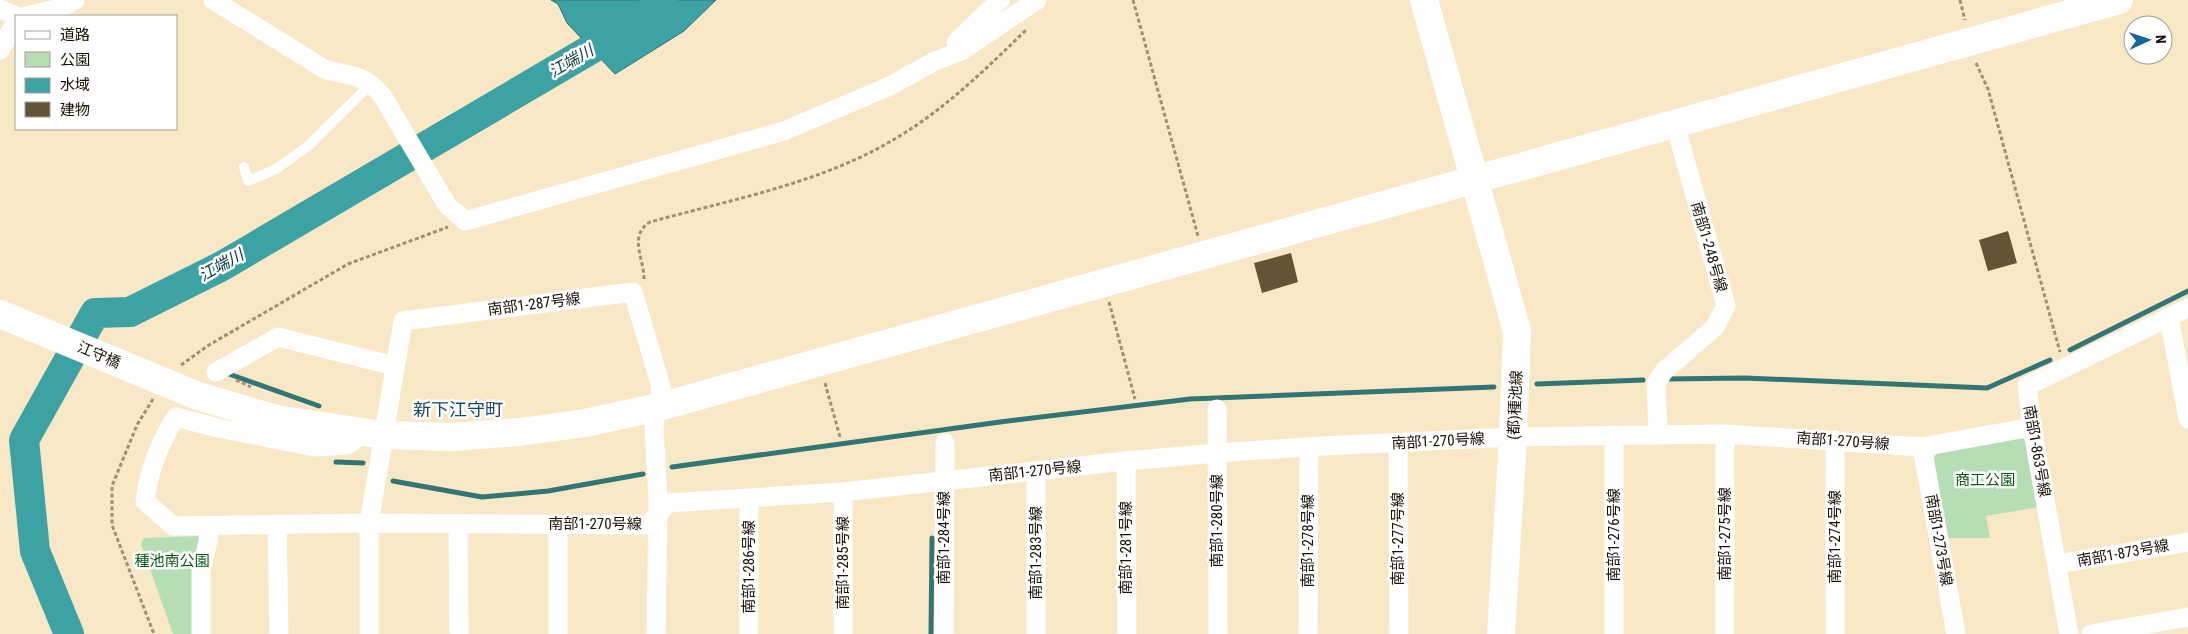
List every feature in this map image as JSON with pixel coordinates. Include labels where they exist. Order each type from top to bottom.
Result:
[{"type":"street","points":[[30,15],[61,8],[76,0]]},
{"type":"street","points":[[214,0],[326,70],[347,74],[372,83],[385,101],[447,205],[464,221],[784,131],[890,86],[933,62],[961,51],[1037,0]]},
{"type":"street","points":[[933,62],[1000,0]]},
{"type":"street","name":"(都)種池線","points":[[1424,0],[1517,331],[1513,437],[1501,634]]},
{"type":"street","name":"江守橋","points":[[0,314],[170,376],[198,396],[276,419],[374,433],[454,437],[520,432],[585,423],[659,407],[2119,0]]},
{"type":"street","points":[[0,9],[15,15]]},
{"type":"street","points":[[0,50],[15,24]]},
{"type":"street","name":"南部1-248号線","points":[[1658,434],[1656,384],[1664,371],[1715,327],[1726,306],[1675,124]]},
{"type":"street","points":[[633,292],[661,387],[659,407],[654,425],[658,515],[656,634]]},
{"type":"street","name":"南部1-287号線","points":[[369,634],[369,523],[374,433],[395,366],[403,321],[633,292]]},
{"type":"street","name":"南部1-863号線","points":[[2069,634],[2032,427],[2027,386],[2188,308]]},
{"type":"street","points":[[2168,317],[2188,420]]},
{"type":"street","points":[[216,372],[278,337],[395,366]]},
{"type":"street","name":"南部1-280号線","points":[[1217,408],[1218,634]]},
{"type":"street","name":"南部1-270号線","points":[[374,433],[348,444],[315,447],[218,428],[176,417],[166,432],[156,455],[148,480],[145,501],[173,526],[369,523],[648,525],[668,504],[843,492],[1217,453],[1513,437],[1658,434],[1725,434],[1922,447],[2032,427]]},
{"type":"street","name":"南部1-275号線","points":[[1725,434],[1725,634]]},
{"type":"street","name":"南部1-276号線","points":[[1614,436],[1614,634]]},
{"type":"street","name":"南部1-274号線","points":[[1835,440],[1835,634]]},
{"type":"street","name":"南部1-284号線","points":[[944,634],[945,443]]},
{"type":"street","name":"南部1-277号線","points":[[1398,443],[1399,634]]},
{"type":"street","name":"南部1-273号線","points":[[1922,447],[1956,634]]},
{"type":"street","name":"南部1-278号線","points":[[1308,634],[1309,448]]},
{"type":"street","name":"南部1-281号線","points":[[1126,461],[1127,634]]},
{"type":"street","name":"南部1-283号線","points":[[1036,471],[1036,634]]},
{"type":"street","name":"南部1-285号線","points":[[843,492],[843,634]]},
{"type":"street","name":"南部1-286号線","points":[[749,499],[749,634]]},
{"type":"street","points":[[277,524],[279,634]]},
{"type":"street","points":[[458,524],[458,634]]},
{"type":"street","points":[[558,524],[558,634]]},
{"type":"street","points":[[201,634],[201,572],[208,541],[209,525]]},
{"type":"street","name":"南部1-873号線","points":[[2058,564],[2188,542]]},
{"type":"street","points":[[2091,634],[2188,617]]},
{"type":"lane","points":[[244,166],[248,181],[276,169],[308,146],[372,83]]},
{"type":"path","points":[[1133,0],[1204,256]]},
{"type":"path","points":[[633,292],[642,287],[644,278],[637,235],[642,227],[650,222],[806,179],[842,165],[897,138],[940,108],[975,79],[1028,28]]},
{"type":"path","points":[[1970,42],[1974,57],[1988,89],[2064,367]]},
{"type":"path","points":[[170,376],[180,366],[209,345],[348,264],[464,221]]},
{"type":"path","points":[[1104,282],[1135,400]]},
{"type":"path","points":[[819,361],[840,437]]},
{"type":"green space","name":"商工公園","points":[[2022,438],[2028,442],[2039,507],[1986,516],[1990,538],[1946,538],[1934,458],[1937,453]]},
{"type":"green space","name":"種池南公園","points":[[202,536],[194,634],[173,634],[141,544],[144,538]]},
{"type":"water","points":[[551,0],[716,0],[684,31],[615,74],[567,23],[558,4]]},
{"type":"building","points":[[2008,231],[2017,263],[1988,271],[1979,240]]},
{"type":"building","points":[[1291,253],[1298,282],[1262,293],[1254,263]]},
{"type":"waterway","name":"江端川","points":[[69,634],[35,551],[24,440],[95,313],[130,312],[222,266],[639,21],[663,0]]},
{"type":"waterway","points":[[2070,350],[2188,291]]},
{"type":"waterway","points":[[1666,379],[1745,378],[1987,388],[2050,360]]},
{"type":"waterway","points":[[229,374],[319,406]]},
{"type":"waterway","points":[[1537,384],[1643,380]]},
{"type":"waterway","points":[[672,467],[1000,422],[1190,399],[1494,387]]},
{"type":"waterway","points":[[336,462],[363,463]]},
{"type":"waterway","points":[[393,481],[482,497],[548,491],[643,474]]},
{"type":"waterway","points":[[931,634],[932,538]]},
{"type":"district","name":"新下江守町","points":[[458,409]]}]
